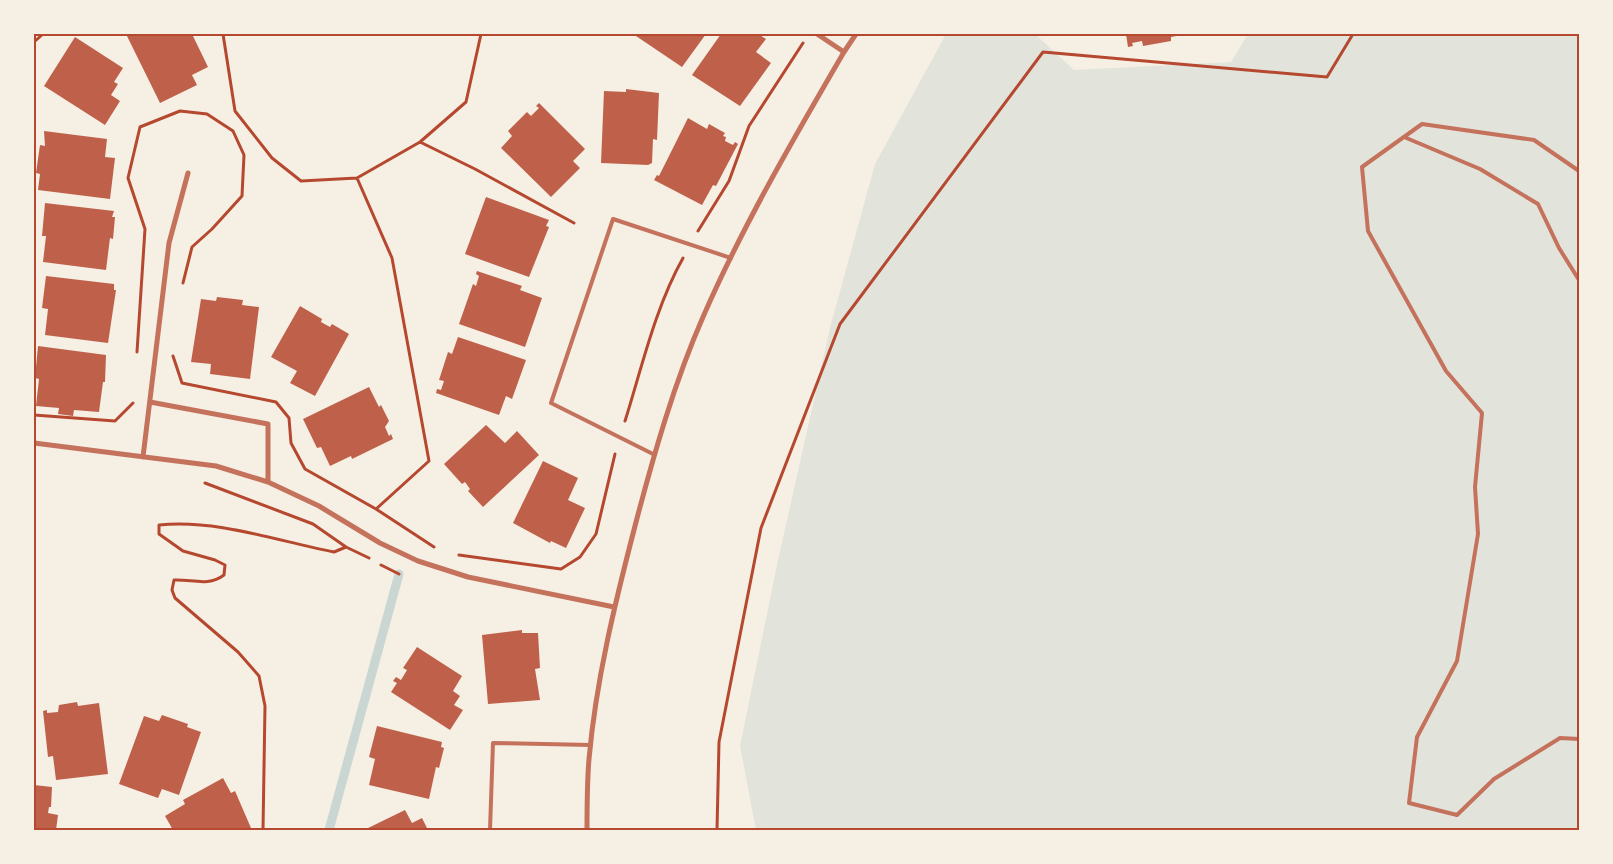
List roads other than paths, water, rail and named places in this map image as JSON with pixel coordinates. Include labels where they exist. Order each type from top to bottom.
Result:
[{"type":"street","points":[[817,34],[844,52]]},
{"type":"street","points":[[587,830],[591,745],[614,607],[653,454],[703,318],[731,258],[768,182],[856,34]]},
{"type":"street","points":[[143,457],[169,243],[188,173]]},
{"type":"street","points":[[150,402],[268,424],[268,482]]},
{"type":"street","points":[[34,443],[216,466],[268,482],[319,506],[380,543],[418,561],[468,577],[614,607]]},
{"type":"lane","points":[[1579,171],[1534,140],[1422,124],[1362,167],[1368,231],[1446,371],[1482,413],[1475,487],[1478,534],[1457,661],[1417,738],[1409,803],[1457,815],[1494,779],[1560,738],[1579,740]]},
{"type":"lane","points":[[1404,137],[1480,169],[1538,204],[1559,248],[1579,280]]},
{"type":"lane","points":[[653,454],[551,403],[613,219],[731,258]]},
{"type":"lane","points":[[490,830],[493,743],[591,745]]},
{"type":"waterway","points":[[329,830],[399,574]]}]
